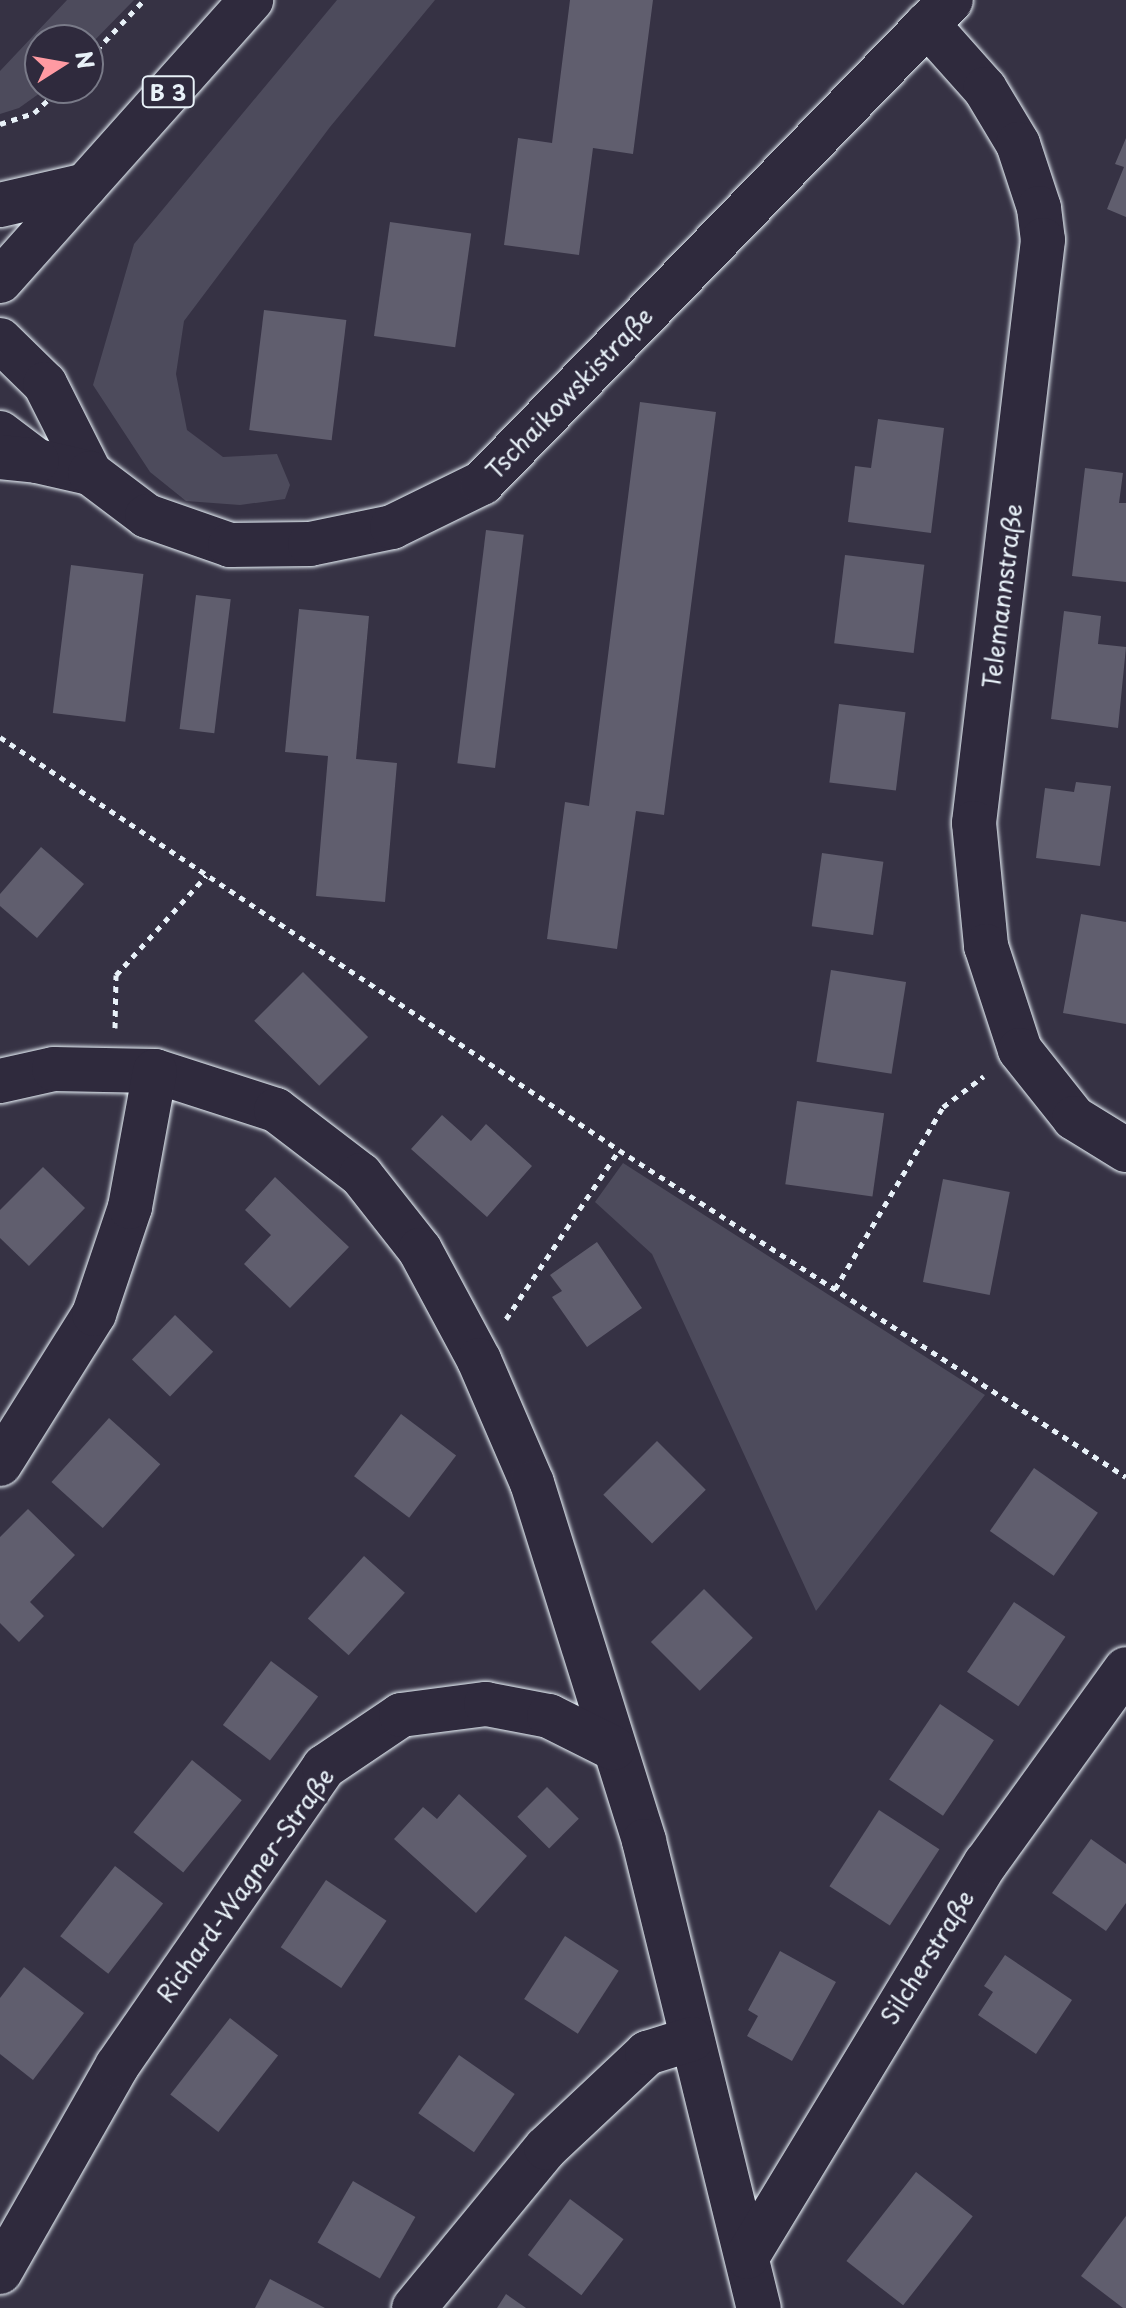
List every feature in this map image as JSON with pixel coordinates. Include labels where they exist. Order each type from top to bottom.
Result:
[{"type":"street","name":"B 3","points":[[0,281],[251,0]]},
{"type":"street","name":"Tschaikowskistraße","points":[[0,433],[18,459],[90,473],[147,516],[230,545],[310,544],[392,527],[482,483],[939,12]]},
{"type":"street","name":"Telemannstraße","points":[[939,12],[1018,144],[1039,208],[1043,240],[974,823],[986,946],[1020,1050],[1074,1118],[1126,1150]]},
{"type":"street","points":[[0,205],[86,185]]},
{"type":"street","name":"Tschaikowskistraße","points":[[0,340],[45,384],[90,473]]},
{"type":"street","points":[[0,1081],[54,1069],[135,1070],[276,1110],[361,1175],[420,1250],[479,1360],[532,1483],[644,1841],[759,2308]]},
{"type":"street","points":[[0,1464],[94,1314],[130,1207],[135,1070]]},
{"type":"street","name":"Silcherstraße","points":[[747,2257],[986,1863],[1126,1669]]},
{"type":"street","name":"Richard-Wagner-Straße","points":[[0,2272],[117,2066],[324,1767],[401,1715],[486,1704],[549,1716],[613,1748]]},
{"type":"street","points":[[414,2308],[546,2148],[647,2053],[692,2039]]},
{"type":"path","points":[[104,42],[144,0]]},
{"type":"path","points":[[0,124],[34,113],[44,104]]},
{"type":"path","points":[[0,737],[619,1150],[1126,1477]]},
{"type":"path","points":[[135,1070],[116,975],[206,876]]},
{"type":"path","points":[[835,1289],[943,1107],[1020,1050]]},
{"type":"path","points":[[479,1360],[619,1150]]},
{"type":"shaded area","points":[[67,0],[134,0],[104,31],[104,24],[44,24]]},
{"type":"shaded area","points":[[337,0],[435,0],[330,127],[184,321],[176,374],[187,430],[223,457],[277,454],[290,485],[285,499],[240,505],[186,501],[150,472],[93,385],[134,244]]},
{"type":"shaded area","points":[[24,46],[25,104],[0,114],[0,71]]},
{"type":"shaded area","points":[[623,1163],[985,1395],[816,1611],[652,1254],[595,1202]]},
{"type":"building","points":[[570,0],[653,0],[633,154],[593,148],[579,255],[504,245],[518,138],[552,143]]},
{"type":"building","points":[[1126,138],[1126,217],[1107,209],[1124,167],[1115,164]]},
{"type":"building","points":[[390,222],[471,233],[455,347],[374,336]]},
{"type":"building","points":[[264,310],[346,320],[332,440],[249,430]]},
{"type":"building","points":[[640,402],[716,412],[664,815],[636,811],[617,949],[547,939],[565,802],[589,806]]},
{"type":"building","points":[[878,419],[944,428],[931,533],[848,522],[855,466],[871,468]]},
{"type":"building","points":[[1085,468],[1123,473],[1119,503],[1126,503],[1126,582],[1072,576]]},
{"type":"building","points":[[486,530],[524,535],[495,768],[457,763]]},
{"type":"building","points":[[845,555],[924,565],[914,653],[834,643]]},
{"type":"building","points":[[71,565],[143,574],[125,722],[53,713]]},
{"type":"building","points":[[196,595],[231,599],[214,733],[180,729]]},
{"type":"building","points":[[299,609],[369,616],[356,759],[397,763],[385,902],[316,896],[328,756],[285,752]]},
{"type":"building","points":[[1064,611],[1101,616],[1098,644],[1126,647],[1118,728],[1051,719]]},
{"type":"building","points":[[839,704],[906,712],[896,791],[829,782]]},
{"type":"building","points":[[1076,782],[1111,786],[1100,866],[1036,858],[1045,788],[1074,792]]},
{"type":"building","points":[[41,847],[84,884],[37,938],[0,906],[0,894]]},
{"type":"building","points":[[822,853],[883,862],[873,935],[812,926]]},
{"type":"building","points":[[1081,914],[1126,922],[1126,1024],[1063,1013]]},
{"type":"building","points":[[831,970],[906,982],[892,1074],[816,1062]]},
{"type":"building","points":[[303,972],[368,1037],[319,1086],[254,1021]]},
{"type":"building","points":[[797,1101],[884,1113],[872,1196],[785,1184]]},
{"type":"building","points":[[442,1115],[471,1141],[486,1124],[532,1166],[487,1217],[411,1149]]},
{"type":"building","points":[[43,1167],[85,1208],[29,1266],[0,1238],[0,1210]]},
{"type":"building","points":[[275,1177],[349,1247],[290,1308],[244,1264],[271,1235],[245,1210]]},
{"type":"building","points":[[943,1179],[1010,1192],[990,1295],[923,1282]]},
{"type":"building","points":[[597,1242],[642,1308],[587,1347],[552,1297],[562,1291],[550,1275]]},
{"type":"building","points":[[175,1315],[213,1352],[170,1396],[132,1360]]},
{"type":"building","points":[[401,1414],[456,1456],[409,1518],[354,1476]]},
{"type":"building","points":[[109,1418],[160,1464],[103,1528],[51,1482]]},
{"type":"building","points":[[657,1441],[706,1490],[652,1544],[603,1495]]},
{"type":"building","points":[[1034,1468],[1098,1513],[1054,1576],[990,1531]]},
{"type":"building","points":[[28,1509],[75,1555],[30,1602],[44,1616],[19,1642],[0,1623],[0,1537]]},
{"type":"building","points":[[364,1556],[405,1593],[349,1655],[308,1618]]},
{"type":"building","points":[[704,1589],[753,1638],[700,1691],[651,1642]]},
{"type":"building","points":[[1014,1602],[1065,1637],[1018,1706],[967,1672]]},
{"type":"building","points":[[271,1661],[318,1697],[270,1760],[223,1725]]},
{"type":"building","points":[[940,1704],[994,1740],[943,1816],[889,1779]]},
{"type":"building","points":[[192,1760],[242,1800],[183,1873],[133,1832]]},
{"type":"building","points":[[547,1787],[579,1819],[549,1849],[517,1817]]},
{"type":"building","points":[[459,1794],[527,1856],[476,1913],[394,1839],[423,1807],[437,1819]]},
{"type":"building","points":[[879,1810],[939,1849],[890,1926],[829,1886]]},
{"type":"building","points":[[1091,1839],[1126,1864],[1126,1903],[1106,1931],[1052,1893]]},
{"type":"building","points":[[115,1866],[163,1904],[108,1974],[60,1936]]},
{"type":"building","points":[[326,1880],[387,1921],[341,1988],[281,1947]]},
{"type":"building","points":[[565,1936],[619,1971],[578,2034],[524,1999]]},
{"type":"building","points":[[780,1951],[836,1982],[792,2061],[747,2036],[758,2016],[748,2010]]},
{"type":"building","points":[[1005,1955],[1072,2000],[1036,2054],[978,2015],[993,1992],[984,1986]]},
{"type":"building","points":[[24,1967],[84,2013],[33,2080],[0,2054],[0,1998]]},
{"type":"building","points":[[230,2018],[278,2056],[218,2132],[170,2094]]},
{"type":"building","points":[[459,2055],[515,2094],[474,2152],[418,2113]]},
{"type":"building","points":[[916,2172],[973,2216],[903,2305],[846,2261]]},
{"type":"building","points":[[353,2181],[415,2217],[380,2278],[318,2242]]},
{"type":"building","points":[[570,2199],[624,2239],[581,2295],[528,2255]]},
{"type":"building","points":[[1126,2216],[1126,2308],[1123,2308],[1081,2276]]},
{"type":"building","points":[[270,2279],[325,2308],[255,2308]]},
{"type":"building","points":[[506,2294],[526,2308],[497,2308]]}]
